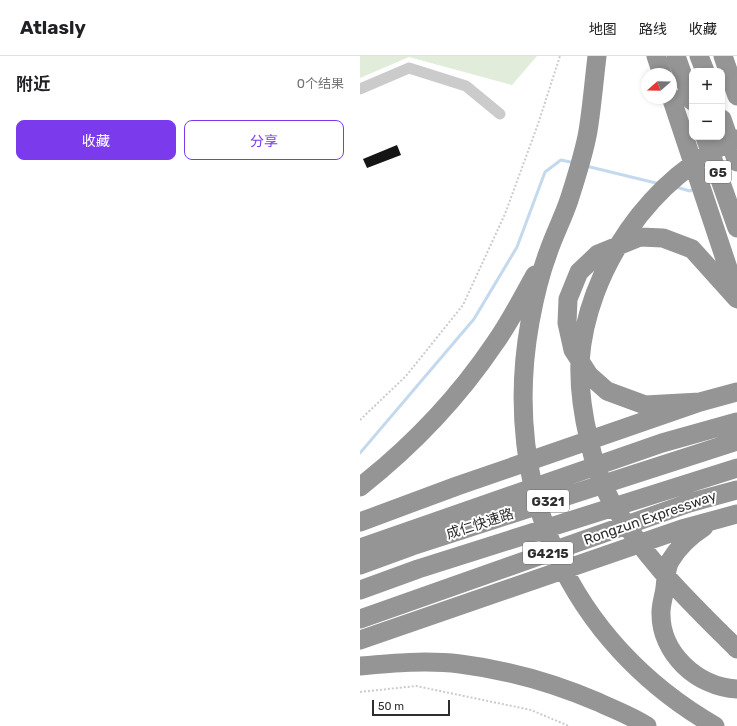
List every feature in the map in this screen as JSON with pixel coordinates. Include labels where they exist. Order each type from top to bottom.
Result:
[{"type":"highway","points":[[360,487],[412,443],[452,400],[496,343],[547,255],[569,201],[588,132],[597,56]]},
{"type":"highway","points":[[656,56],[660,68]]},
{"type":"highway","points":[[676,56],[689,93]]},
{"type":"highway","points":[[699,56],[704,68]]},
{"type":"highway","points":[[723,56],[737,96]]},
{"type":"highway","points":[[673,104],[737,295]]},
{"type":"highway","points":[[728,130],[697,161],[647,206],[626,235],[604,270],[588,315],[580,362],[583,414],[592,455],[609,497],[642,550],[677,590],[737,649]]},
{"type":"highway","name":"G5","points":[[728,130],[737,162]]},
{"type":"highway","name":"G5","points":[[706,140],[737,228]]},
{"type":"highway","points":[[700,402],[645,405],[607,391],[589,375],[573,350],[567,323],[568,298],[579,272],[598,254],[640,237],[663,238],[692,249],[737,299]]},
{"type":"highway","points":[[547,255],[530,322],[524,373],[525,427],[528,466],[540,513],[559,561],[580,600],[610,642],[644,676],[686,709],[715,726]]},
{"type":"highway","points":[[360,522],[457,486],[700,402],[737,392]]},
{"type":"highway","points":[[360,548],[662,443],[737,422]]},
{"type":"highway","name":"成仁快速路","points":[[360,565],[412,546],[737,441]]},
{"type":"highway","name":"成仁快速路","points":[[360,590],[426,567],[737,468]]},
{"type":"highway","name":"Rongzun Expressway","points":[[360,619],[689,503],[737,490]]},
{"type":"highway","points":[[360,640],[675,531],[737,514]]},
{"type":"highway","points":[[716,520],[688,537],[670,562],[661,612],[665,640],[683,666],[704,680],[727,688],[737,689]]},
{"type":"highway","points":[[360,666],[407,662],[460,664],[528,677],[577,693],[637,719],[648,726]]},
{"type":"street","points":[[360,89],[409,68],[466,86],[500,114]]},
{"type":"path","points":[[360,420],[406,376],[464,305],[506,214],[560,56]]},
{"type":"path","points":[[360,692],[416,686],[531,710],[569,726]]},
{"type":"green space","points":[[360,56],[537,56],[512,85],[409,57],[360,78]]},
{"type":"building","points":[[397,145],[401,155],[367,168],[363,159]]},
{"type":"waterway","points":[[360,453],[474,319],[517,247],[545,172],[561,160],[575,163]]},
{"type":"waterway","points":[[586,166],[660,184]]},
{"type":"waterway","points":[[676,187],[690,191],[695,188]]}]
